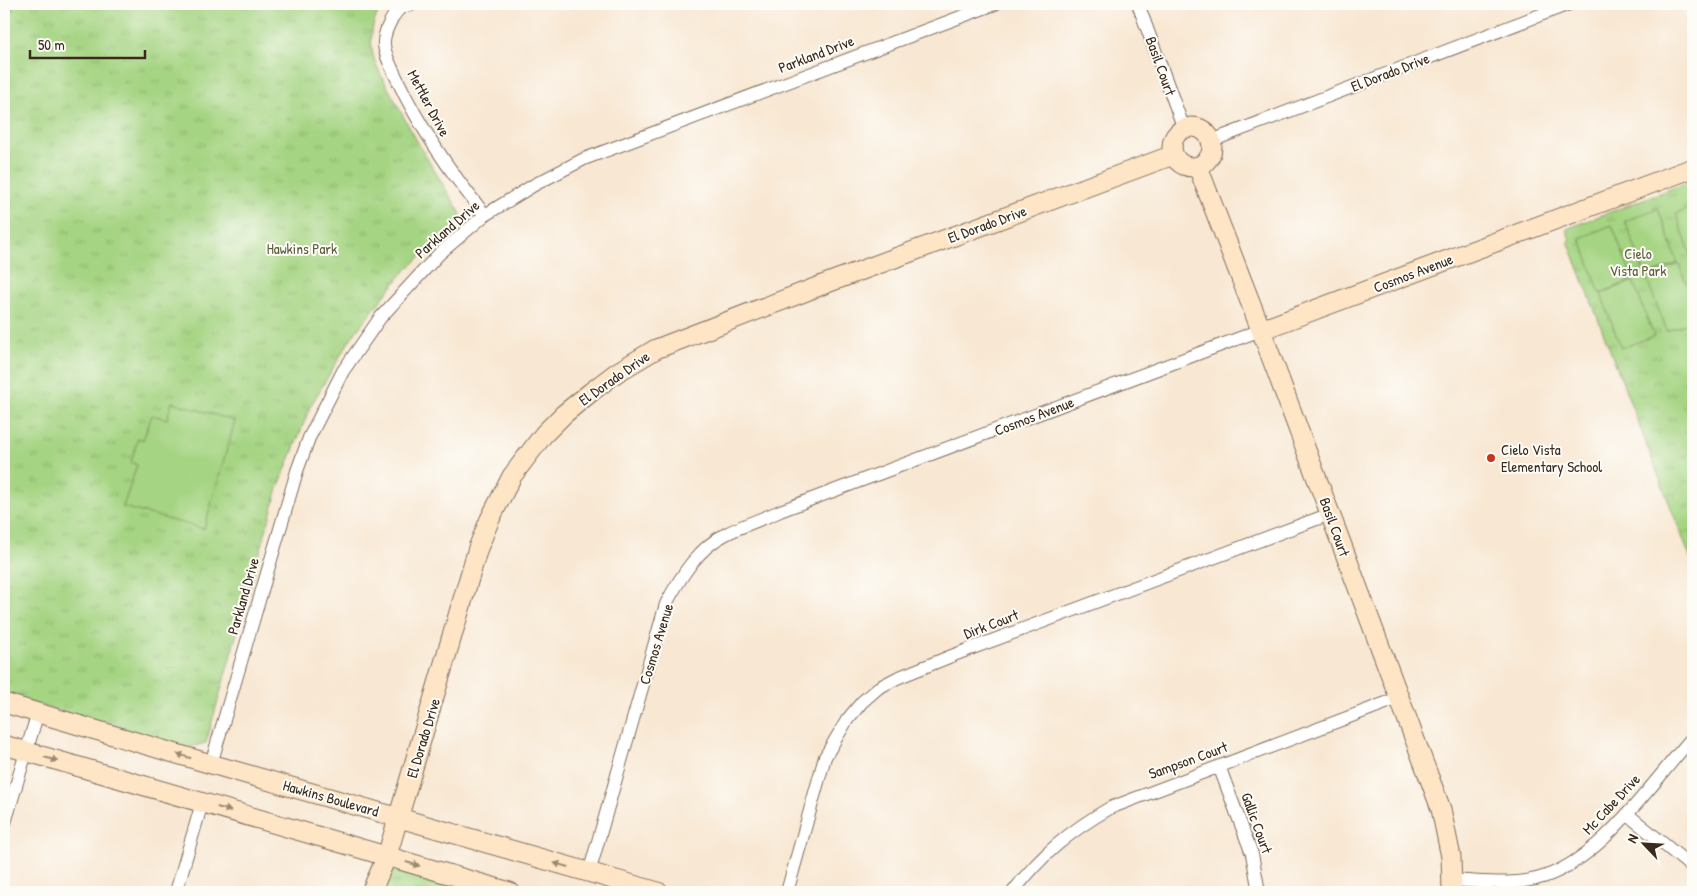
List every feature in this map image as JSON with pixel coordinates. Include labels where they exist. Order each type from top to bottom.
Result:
[{"type":"street","name":"Mettler Drive","points":[[412,4],[399,10],[388,27],[384,45],[390,63],[408,103],[433,147],[484,215]]},
{"type":"street","name":"Parkland Drive","points":[[211,764],[297,471],[309,438],[330,394],[357,349],[380,318],[439,254],[484,215],[584,159],[995,4]]},
{"type":"street","name":"Basil Court","points":[[1138,4],[1184,128]]},
{"type":"street","name":"El Dorado Drive","points":[[1212,141],[1568,4]]},
{"type":"street","points":[[1184,128],[1200,128],[1207,133],[1212,141],[1210,156],[1205,163],[1198,167],[1191,168],[1177,162],[1171,148],[1177,133],[1184,128]]},
{"type":"street","name":"El Dorado Drive","points":[[387,856],[478,548],[490,519],[512,476],[544,434],[564,414],[616,373],[656,349],[830,282],[1173,155]]},
{"type":"street","name":"Basil Court","points":[[1198,167],[1262,330],[1441,809],[1451,857],[1452,886]]},
{"type":"street","name":"Cosmos Avenue","points":[[589,873],[666,604],[680,578],[692,562],[713,542],[726,534],[780,511],[1693,168]]},
{"type":"street","name":"Dirk Court","points":[[786,892],[825,757],[847,720],[862,702],[878,688],[954,655],[1330,514]]},
{"type":"street","name":"Sampson Court","points":[[1013,892],[1033,865],[1082,825],[1110,808],[1399,698]]},
{"type":"street","name":"Hawkins Boulevard","points":[[4,703],[658,892]]},
{"type":"street","points":[[4,826],[38,712]]},
{"type":"street","name":"Mc Cabe Drive","points":[[1452,886],[1537,879],[1574,864],[1605,839],[1693,737]]},
{"type":"street","points":[[4,746],[387,856],[491,890],[510,892]]},
{"type":"street","name":"Gallic Court","points":[[1220,766],[1252,854],[1259,892]]},
{"type":"street","points":[[176,892],[202,803]]},
{"type":"street","points":[[1626,814],[1693,868]]},
{"type":"street","points":[[371,892],[387,856]]},
{"type":"street","points":[[386,892],[387,856]]},
{"type":"green space","name":"Hawkins Park","points":[[4,4],[384,4],[375,20],[371,37],[375,62],[408,125],[461,214],[456,223],[401,275],[351,338],[311,405],[278,488],[206,743],[186,748],[4,695]]},
{"type":"green space","name":"Cielo Vista Park","points":[[1693,180],[1693,565],[1568,241],[1570,240],[1566,229]]},
{"type":"green space","points":[[1693,207],[1693,261],[1676,214]]},
{"type":"green space","points":[[1658,208],[1678,263],[1646,276],[1625,221]]},
{"type":"green space","points":[[1612,225],[1633,280],[1600,293],[1580,238]]},
{"type":"green space","points":[[1679,264],[1693,302],[1693,321],[1667,331],[1646,277]]},
{"type":"green space","points":[[1633,281],[1654,336],[1621,348],[1601,294]]},
{"type":"green space","points":[[172,402],[235,421],[204,529],[123,507],[137,465],[131,462],[138,438],[143,440],[152,415],[167,419]]},
{"type":"green space","points":[[384,868],[468,892],[375,892]]},
{"type":"water","points":[[4,4],[14,4],[4,34]]},
{"type":"place","name":"Cielo Vista Elementary School","points":[[1491,458]]}]
